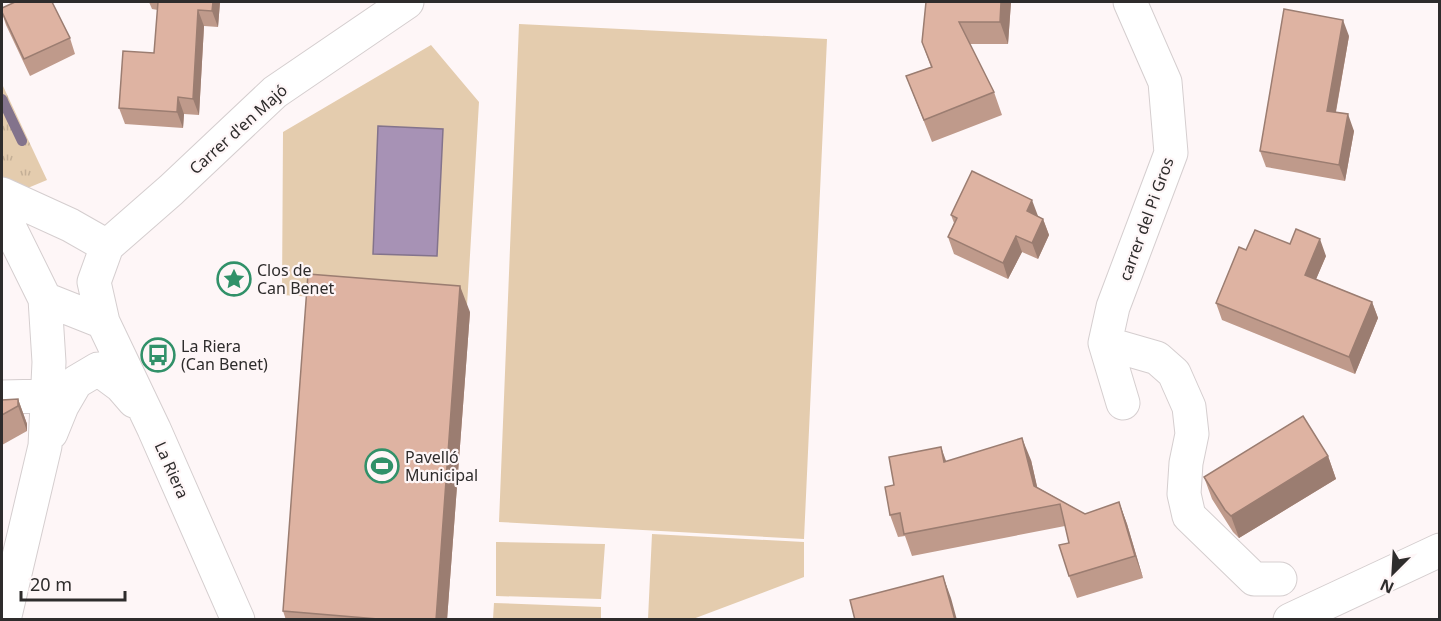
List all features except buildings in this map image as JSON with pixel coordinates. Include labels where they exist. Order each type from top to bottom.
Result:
[{"type":"street","name":"Carrer d'en Majó","points":[[107,246],[171,190],[275,92],[407,2]]},
{"type":"street","name":"carrer del Pi Gros","points":[[1123,403],[1105,343],[1113,307],[1171,153],[1165,82],[1130,2]]},
{"type":"street","points":[[2,194],[70,225],[107,246]]},
{"type":"street","points":[[2,212],[45,299],[49,362],[45,446]]},
{"type":"street","points":[[21,250],[70,225]]},
{"type":"street","name":"La Riera","points":[[107,246],[94,282],[103,322],[154,429],[238,620]]},
{"type":"street","points":[[45,299],[103,322]]},
{"type":"street","points":[[1105,343],[1157,358],[1174,373],[1189,407],[1192,434],[1186,463],[1184,494],[1189,516],[1254,579],[1280,579]]},
{"type":"street","points":[[4,620],[45,446],[62,406],[76,382],[98,369],[121,386],[154,429]]},
{"type":"street","points":[[2,397],[46,396]]},
{"type":"street","points":[[1290,620],[1440,550]]},
{"type":"green space","points":[[519,24],[827,39],[804,539],[499,522]]},
{"type":"green space","points":[[431,45],[479,102],[467,306],[282,295],[283,132]]},
{"type":"green space","points":[[2,84],[47,180],[11,195],[2,174]]},
{"type":"green space","points":[[652,534],[804,542],[804,577],[693,619],[648,619]]},
{"type":"green space","points":[[496,542],[605,544],[601,599],[496,596]]},
{"type":"green space","points":[[494,603],[601,607],[601,619],[493,619]]},
{"type":"shaded area","points":[[378,126],[443,129],[437,256],[373,254]]},
{"type":"waterway","points":[[2,99],[22,141]]},
{"type":"place","name":"Clos de Can Benet","points":[[234,279]]},
{"type":"place","name":"La Riera (Can Benet)","points":[[158,355]]},
{"type":"place","name":"Pavelló Municipal","points":[[382,466]]}]
